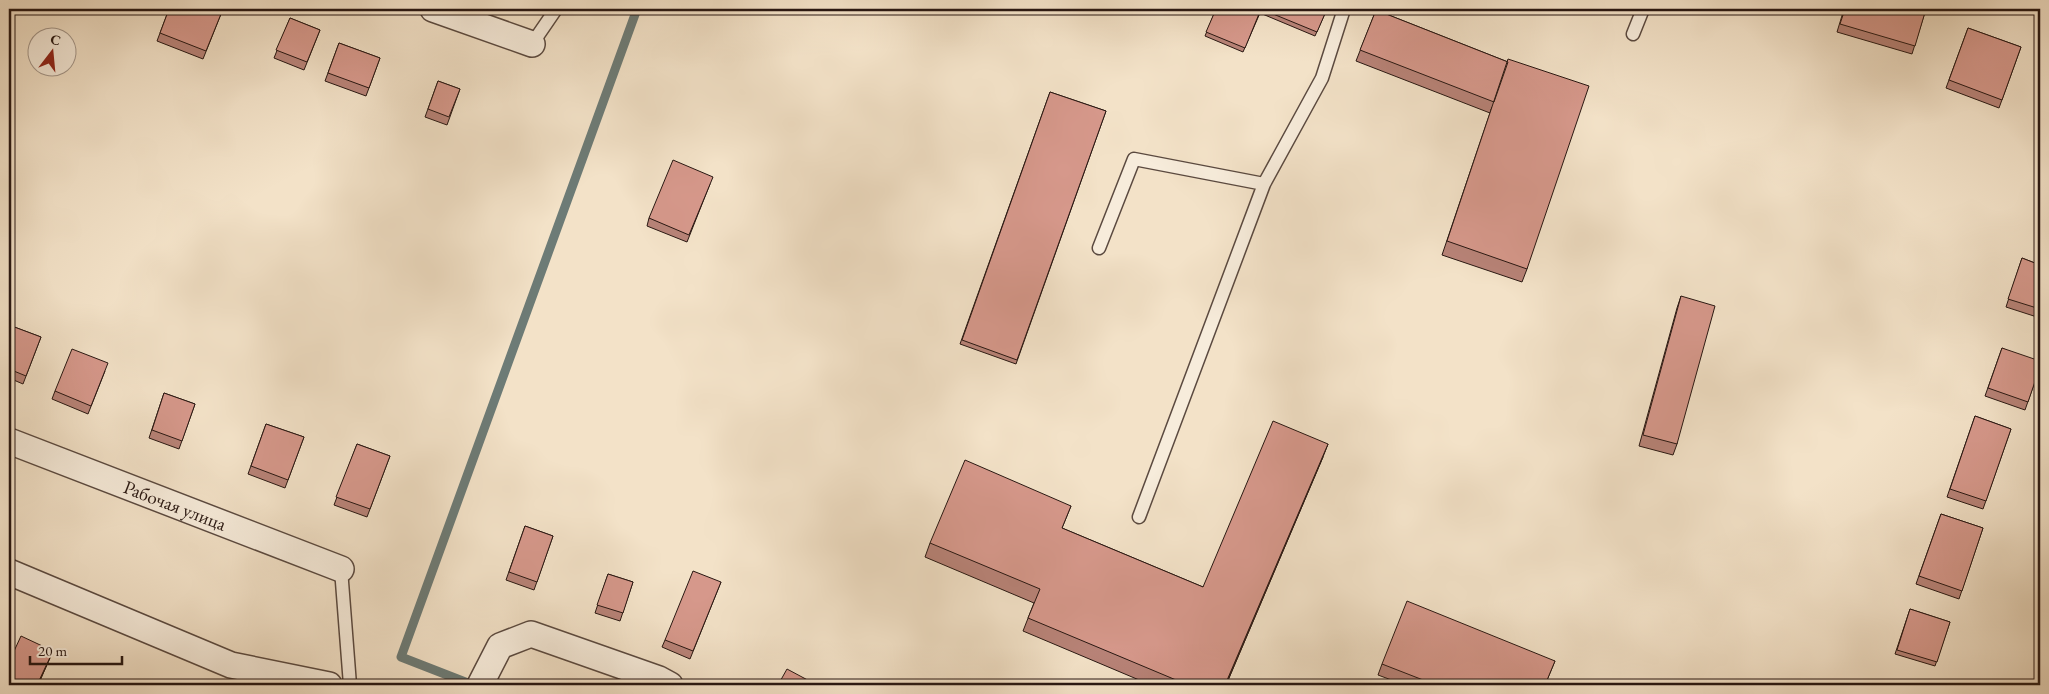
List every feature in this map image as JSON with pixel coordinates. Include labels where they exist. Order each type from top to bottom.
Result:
[{"type":"street","points":[[432,9],[532,44]]},
{"type":"street","name":"Рабочая улица","points":[[9,440],[340,569]]},
{"type":"street","points":[[9,572],[231,665],[329,685]]},
{"type":"street","points":[[480,685],[500,646],[531,634],[659,679],[670,685]]},
{"type":"lane","points":[[532,44],[556,9]]},
{"type":"lane","points":[[1139,517],[1264,184],[1322,78],[1344,9]]},
{"type":"lane","points":[[1633,34],[1643,9]]},
{"type":"lane","points":[[1099,248],[1134,159],[1264,184]]},
{"type":"lane","points":[[340,569],[350,685]]},
{"type":"building","points":[[169,9],[223,9],[206,51],[160,33]]},
{"type":"building","points":[[1216,9],[1261,9],[1245,48],[1206,32]]},
{"type":"building","points":[[1261,9],[1327,9],[1317,32]]},
{"type":"building","points":[[1845,9],[1926,9],[1915,46],[1840,24]]},
{"type":"building","points":[[1376,10],[1508,62],[1494,102],[1360,50]]},
{"type":"building","points":[[290,18],[320,30],[307,62],[276,50]]},
{"type":"building","points":[[1968,28],[2021,47],[2002,100],[1949,80]]},
{"type":"building","points":[[339,43],[380,58],[369,88],[328,73]]},
{"type":"building","points":[[1508,59],[1589,86],[1527,269],[1447,241]]},
{"type":"building","points":[[438,81],[460,89],[449,117],[428,109]]},
{"type":"building","points":[[1050,92],[1106,111],[1017,360],[962,340]]},
{"type":"building","points":[[673,160],[713,177],[689,235],[649,218]]},
{"type":"building","points":[[2022,258],[2040,265],[2040,309],[2008,299]]},
{"type":"building","points":[[1681,296],[1715,306],[1677,444],[1643,435]]},
{"type":"building","points":[[9,325],[41,337],[26,376],[9,369]]},
{"type":"building","points":[[2002,348],[2040,361],[2040,367],[2028,402],[1988,388]]},
{"type":"building","points":[[72,349],[108,363],[91,406],[55,391]]},
{"type":"building","points":[[164,393],[195,404],[182,441],[152,430]]},
{"type":"building","points":[[1975,416],[2011,429],[1986,501],[1950,489]]},
{"type":"building","points":[[1273,421],[1328,444],[1225,685],[1188,685],[1028,618],[1040,589],[930,543],[965,460],[1071,506],[1062,528],[1203,587]]},
{"type":"building","points":[[266,424],[304,437],[288,480],[251,466]]},
{"type":"building","points":[[357,444],[390,456],[370,509],[336,497]]},
{"type":"building","points":[[1941,514],[1983,528],[1962,591],[1919,576]]},
{"type":"building","points":[[525,526],[553,536],[537,582],[509,572]]},
{"type":"building","points":[[693,571],[721,582],[693,651],[665,640]]},
{"type":"building","points":[[608,574],[633,582],[623,613],[597,605]]},
{"type":"building","points":[[1407,601],[1555,661],[1545,685],[1436,685],[1382,664]]},
{"type":"building","points":[[1910,609],[1950,622],[1937,662],[1897,650]]},
{"type":"building","points":[[21,636],[53,651],[37,685],[20,685],[9,680],[9,662]]},
{"type":"building","points":[[787,669],[817,685],[778,685]]},
{"type":"waterway","points":[[473,685],[401,657],[637,9]]}]
